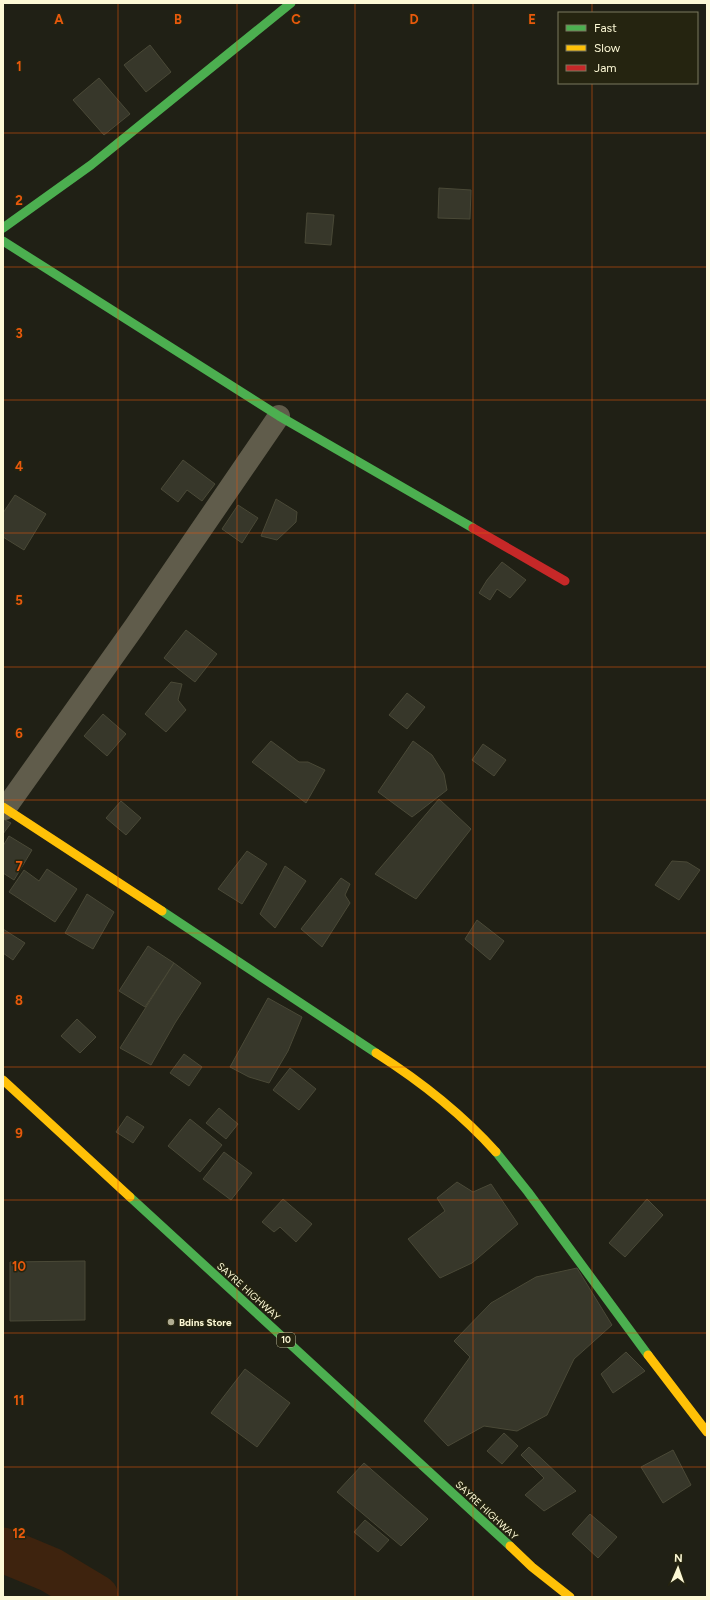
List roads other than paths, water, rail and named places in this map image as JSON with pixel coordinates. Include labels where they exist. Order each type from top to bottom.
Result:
[{"type":"main road","points":[[3,228],[90,164],[290,3]]},
{"type":"main road","points":[[3,241],[279,416],[566,581]]},
{"type":"main road","points":[[4,808],[382,1056],[440,1099],[472,1127],[503,1162],[707,1432]]},
{"type":"main road","name":"SAYRE HIGHWAY","points":[[3,1080],[532,1567],[570,1597]]},
{"type":"street","points":[[4,808],[135,626],[279,416]]},
{"type":"waterway","points":[[3,1550],[51,1570],[96,1597]]},
{"type":"place","name":"Bdins Store","points":[[171,1322]]}]
